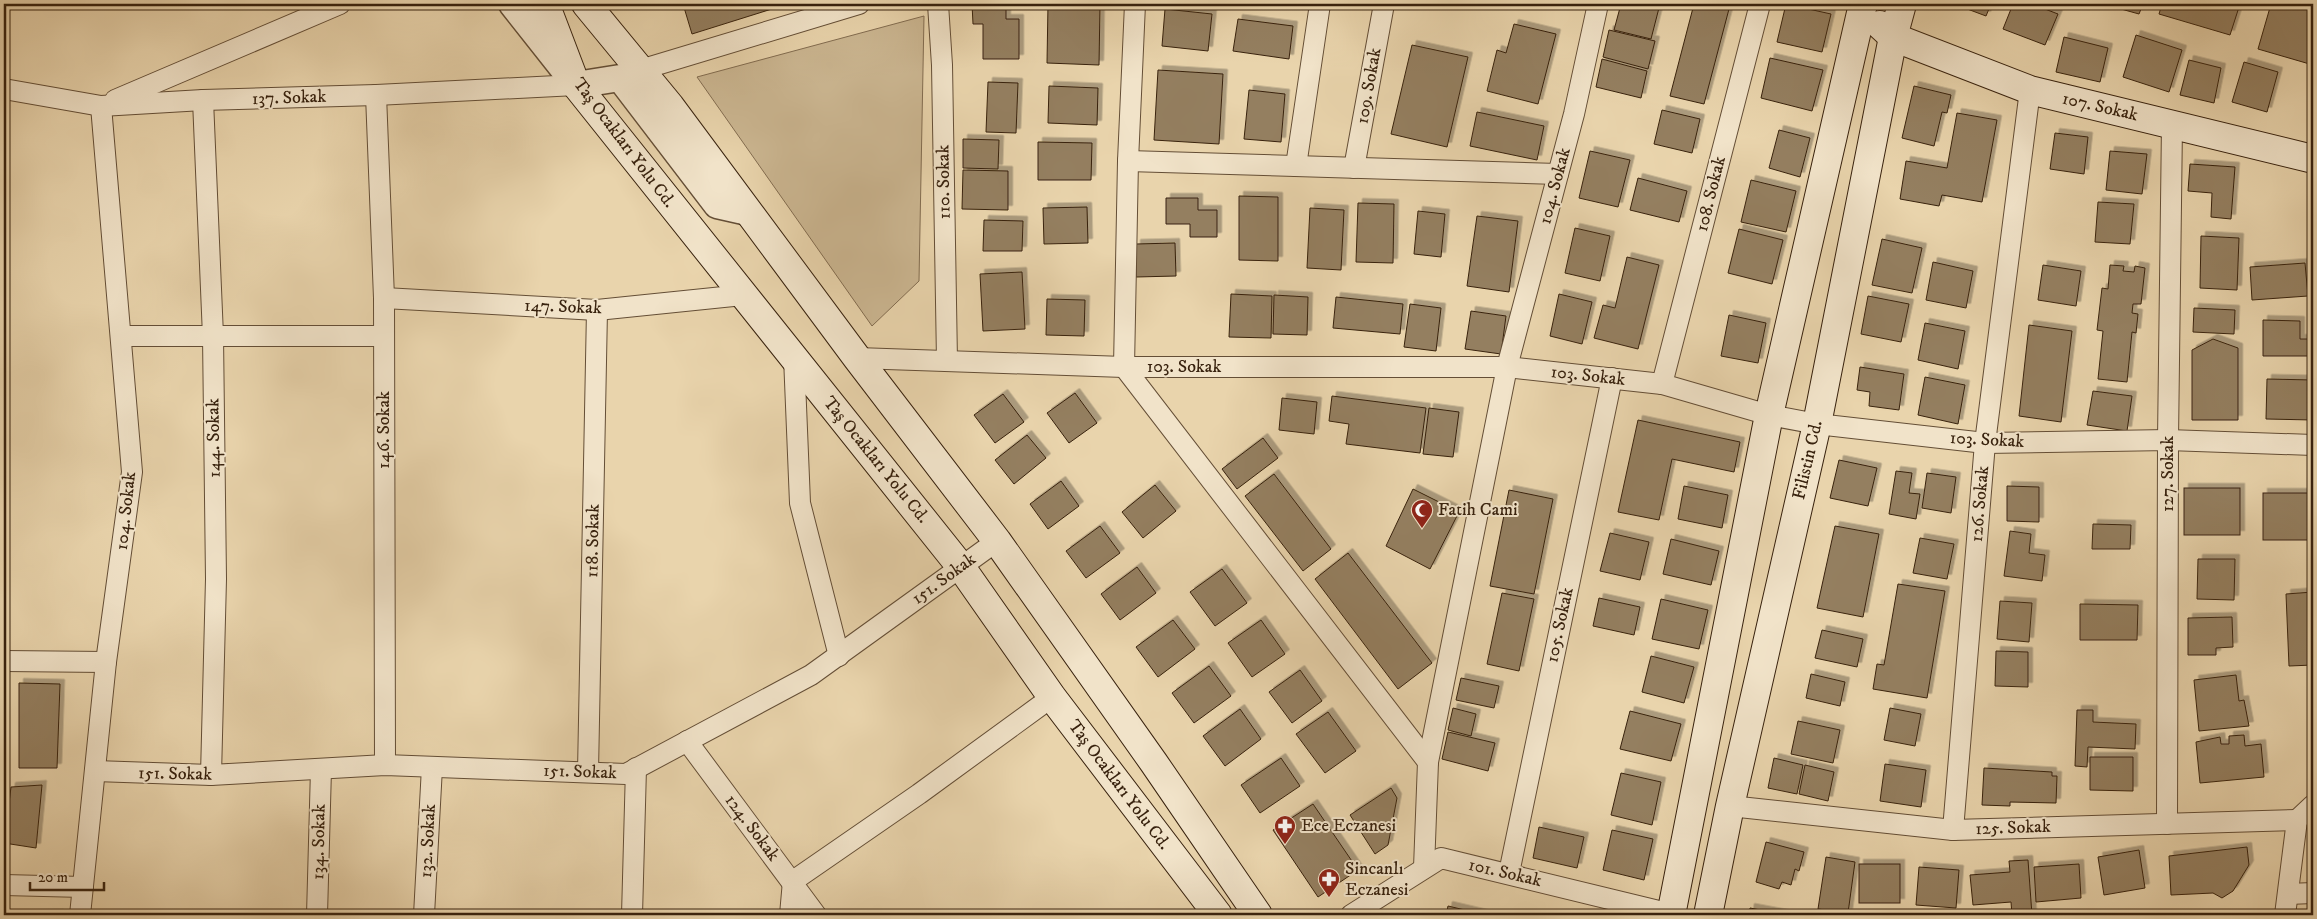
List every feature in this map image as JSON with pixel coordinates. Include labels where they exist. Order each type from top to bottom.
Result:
[{"type":"main road","name":"Taş Ocakları Yolu Cd.","points":[[541,4],[549,14],[576,85],[961,567],[1052,697],[1218,915]]},
{"type":"main road","points":[[586,4],[640,70],[997,541],[1154,763],[1258,915]]},
{"type":"main road","name":"Filistin Cd.","points":[[1708,915],[1730,806],[1817,424],[1893,37],[1902,4]]},
{"type":"main road","points":[[1859,5],[1893,37]]},
{"type":"main road","points":[[1671,915],[1768,414],[1859,5]]},
{"type":"main road","name":"107. Sokak","points":[[1893,37],[2030,90],[2313,159]]},
{"type":"street","points":[[101,106],[340,4]]},
{"type":"street","points":[[512,4],[576,85],[620,78],[717,205],[748,212]]},
{"type":"street","points":[[640,70],[859,4]]},
{"type":"street","name":"110. Sokak","points":[[938,4],[942,65],[947,361]]},
{"type":"street","points":[[1134,4],[1128,161],[1124,367],[1428,762]]},
{"type":"street","points":[[1296,166],[1320,4]]},
{"type":"street","name":"109. Sokak","points":[[1354,168],[1384,4]]},
{"type":"street","name":"104. Sokak","points":[[1424,868],[1428,762],[1507,366],[1574,114],[1598,4]]},
{"type":"street","name":"108. Sokak","points":[[1662,384],[1760,4]]},
{"type":"street","name":"137. Sokak","points":[[4,90],[101,106],[576,85]]},
{"type":"street","name":"126. Sokak","points":[[1953,830],[1985,443],[2030,90]]},
{"type":"street","name":"146. Sokak","points":[[376,95],[384,298],[385,766]]},
{"type":"street","name":"144. Sokak","points":[[203,100],[214,336],[216,580],[211,775]]},
{"type":"street","name":"104. Sokak","points":[[80,915],[106,662],[132,472],[101,106]]},
{"type":"street","name":"127. Sokak","points":[[2167,824],[2168,440],[2172,124]]},
{"type":"street","points":[[1128,161],[1558,174]]},
{"type":"street","name":"147. Sokak","points":[[384,298],[597,310],[743,295]]},
{"type":"street","name":"118. Sokak","points":[[588,772],[597,310]]},
{"type":"street","points":[[121,336],[384,336]]},
{"type":"street","points":[[794,357],[800,503],[839,656]]},
{"type":"street","name":"103. Sokak","points":[[857,358],[1124,367],[1507,366],[1662,384],[1768,414],[1817,424],[1985,443],[2168,440],[2313,445]]},
{"type":"street","name":"105. Sokak","points":[[1509,873],[1612,378]]},
{"type":"street","name":"151. Sokak","points":[[95,771],[211,775],[385,766],[626,774],[811,675],[997,541]]},
{"type":"street","points":[[4,661],[106,662]]},
{"type":"street","points":[[790,915],[793,881],[919,794],[1052,697]]},
{"type":"street","name":"124. Sokak","points":[[687,741],[793,881],[816,915]]},
{"type":"street","name":"132. Sokak","points":[[424,915],[432,767]]},
{"type":"street","points":[[632,915],[636,768]]},
{"type":"street","name":"134. Sokak","points":[[317,915],[321,769]]},
{"type":"street","points":[[2285,915],[2297,820],[2313,805]]},
{"type":"street","name":"125. Sokak","points":[[1730,806],[1953,830],[2297,820]]},
{"type":"street","name":"101. Sokak","points":[[1351,915],[1441,858],[1509,873],[1671,915]]},
{"type":"street","points":[[4,885],[83,887]]},
{"type":"street","points":[[2288,894],[2313,893]]},
{"type":"shaded area","points":[[924,16],[919,281],[872,326],[697,77]]},
{"type":"building","points":[[683,4],[773,4],[775,8],[692,34]]},
{"type":"building","points":[[972,4],[1006,4],[1006,19],[1019,19],[1019,59],[983,59],[983,24],[973,24]]},
{"type":"building","points":[[1048,4],[1100,4],[1099,65],[1047,63]]},
{"type":"building","points":[[1621,4],[1660,4],[1651,39],[1614,30]]},
{"type":"building","points":[[1694,4],[1707,4],[1729,9],[1704,104],[1670,96]]},
{"type":"building","points":[[1786,4],[1831,14],[1822,52],[1777,42]]},
{"type":"building","points":[[1954,4],[1991,4],[1986,16]]},
{"type":"building","points":[[2013,4],[2032,4],[2058,14],[2045,45],[2003,29]]},
{"type":"building","points":[[2103,4],[2143,4],[2139,14]]},
{"type":"building","points":[[2162,4],[2240,4],[2230,35],[2159,14]]},
{"type":"building","points":[[2271,4],[2292,4],[2313,10],[2313,65],[2258,49]]},
{"type":"building","points":[[1165,9],[1212,14],[1208,51],[1162,46]]},
{"type":"building","points":[[1238,19],[1293,26],[1289,59],[1233,51]]},
{"type":"building","points":[[1514,24],[1556,34],[1538,104],[1487,91],[1497,50],[1506,53]]},
{"type":"building","points":[[1609,30],[1655,41],[1648,69],[1603,57]]},
{"type":"building","points":[[2136,35],[2182,50],[2169,92],[2123,77]]},
{"type":"building","points":[[2064,37],[2108,48],[2100,82],[2056,72]]},
{"type":"building","points":[[1412,45],[1468,57],[1447,147],[1391,134]]},
{"type":"building","points":[[1770,58],[1823,70],[1812,111],[1761,98]]},
{"type":"building","points":[[1602,59],[1647,71],[1641,98],[1596,87]]},
{"type":"building","points":[[2189,60],[2221,68],[2214,103],[2180,95]]},
{"type":"building","points":[[2244,62],[2278,72],[2267,112],[2232,102]]},
{"type":"building","points":[[1158,70],[1223,74],[1219,144],[1154,140]]},
{"type":"building","points":[[988,82],[1018,83],[1016,133],[986,132]]},
{"type":"building","points":[[1049,86],[1098,88],[1097,125],[1048,123]]},
{"type":"building","points":[[1914,86],[1951,95],[1947,113],[1942,112],[1934,146],[1902,138]]},
{"type":"building","points":[[1249,90],[1285,94],[1281,142],[1244,139]]},
{"type":"building","points":[[1662,110],[1700,119],[1692,153],[1654,144]]},
{"type":"building","points":[[1477,112],[1544,126],[1537,160],[1470,146]]},
{"type":"building","points":[[1957,113],[1997,120],[1982,202],[1942,195],[1939,206],[1900,199],[1906,161],[1947,168]]},
{"type":"building","points":[[1779,130],[1810,138],[1800,177],[1769,168]]},
{"type":"building","points":[[2055,133],[2088,137],[2084,174],[2050,169]]},
{"type":"building","points":[[963,139],[999,140],[998,169],[963,168]]},
{"type":"building","points":[[1038,142],[1092,143],[1091,180],[1038,180]]},
{"type":"building","points":[[1590,151],[1630,160],[1618,207],[1579,198]]},
{"type":"building","points":[[2110,151],[2147,154],[2142,194],[2106,190]]},
{"type":"building","points":[[2190,164],[2235,167],[2231,219],[2211,217],[2212,193],[2188,191]]},
{"type":"building","points":[[963,170],[1008,171],[1008,210],[962,209]]},
{"type":"building","points":[[1638,178],[1687,191],[1679,222],[1630,210]]},
{"type":"building","points":[[1751,180],[1796,191],[1786,232],[1741,222]]},
{"type":"building","points":[[1239,196],[1278,197],[1278,261],[1239,260]]},
{"type":"building","points":[[1166,198],[1198,198],[1198,210],[1217,210],[1217,237],[1190,237],[1190,224],[1166,224]]},
{"type":"building","points":[[2098,202],[2134,204],[2130,244],[2095,242]]},
{"type":"building","points":[[1358,203],[1394,204],[1393,263],[1356,262]]},
{"type":"building","points":[[1087,207],[1088,243],[1044,244],[1043,208]]},
{"type":"building","points":[[1310,208],[1344,210],[1341,270],[1307,268]]},
{"type":"building","points":[[1418,211],[1445,214],[1441,257],[1414,254]]},
{"type":"building","points":[[1477,216],[1518,221],[1509,292],[1467,286]]},
{"type":"building","points":[[984,220],[1023,221],[1022,251],[983,251]]},
{"type":"building","points":[[1575,228],[1610,236],[1600,281],[1565,273]]},
{"type":"building","points":[[1739,229],[1783,240],[1772,284],[1728,273]]},
{"type":"building","points":[[2201,236],[2239,238],[2237,290],[2200,288]]},
{"type":"building","points":[[1882,239],[1922,248],[1912,293],[1872,285]]},
{"type":"building","points":[[1175,243],[1176,276],[1136,277],[1136,244]]},
{"type":"building","points":[[1627,257],[1659,265],[1638,349],[1594,338],[1603,305],[1615,308]]},
{"type":"building","points":[[1933,262],[1973,271],[1966,308],[1926,300]]},
{"type":"building","points":[[2305,263],[2308,296],[2252,300],[2250,267]]},
{"type":"building","points":[[2043,265],[2081,271],[2076,306],[2038,300]]},
{"type":"building","points":[[2110,265],[2124,266],[2123,271],[2134,272],[2135,266],[2145,268],[2141,304],[2133,304],[2132,313],[2138,314],[2136,333],[2132,332],[2127,382],[2098,379],[2103,331],[2097,330],[2102,288],[2108,289]]},
{"type":"building","points":[[1022,272],[1025,329],[983,331],[980,274]]},
{"type":"building","points":[[1231,294],[1272,296],[1271,338],[1229,337]]},
{"type":"building","points":[[1559,294],[1592,302],[1582,344],[1550,336]]},
{"type":"building","points":[[1274,295],[1308,297],[1307,335],[1273,334]]},
{"type":"building","points":[[1868,296],[1909,304],[1901,342],[1861,334]]},
{"type":"building","points":[[1336,297],[1403,304],[1400,334],[1333,328]]},
{"type":"building","points":[[1047,299],[1085,300],[1084,336],[1046,335]]},
{"type":"building","points":[[1410,304],[1441,308],[1436,351],[1404,347]]},
{"type":"building","points":[[2194,308],[2235,310],[2234,334],[2193,332]]},
{"type":"building","points":[[1471,311],[1506,316],[1501,354],[1465,349]]},
{"type":"building","points":[[1729,315],[1766,323],[1758,363],[1721,356]]},
{"type":"building","points":[[2263,320],[2300,321],[2300,339],[2313,339],[2313,356],[2263,356]]},
{"type":"building","points":[[1925,323],[1965,331],[1958,369],[1918,360]]},
{"type":"building","points":[[2029,325],[2072,331],[2061,422],[2019,416]]},
{"type":"building","points":[[2213,339],[2238,348],[2238,420],[2192,420],[2192,350]]},
{"type":"building","points":[[1860,367],[1904,374],[1899,410],[1869,406],[1870,392],[1857,390]]},
{"type":"building","points":[[1925,377],[1965,385],[1958,424],[1918,415]]},
{"type":"building","points":[[2267,379],[2313,380],[2313,420],[2266,419]]},
{"type":"building","points":[[2093,391],[2132,396],[2127,431],[2087,425]]},
{"type":"building","points":[[1075,393],[1097,423],[1069,443],[1047,413]]},
{"type":"building","points":[[1003,394],[1024,422],[995,443],[974,415]]},
{"type":"building","points":[[1332,396],[1426,408],[1420,453],[1346,444],[1349,424],[1329,421]]},
{"type":"building","points":[[1282,398],[1317,402],[1314,434],[1279,430]]},
{"type":"building","points":[[1429,408],[1459,412],[1453,457],[1423,454]]},
{"type":"building","points":[[1638,420],[1740,442],[1734,472],[1672,459],[1659,520],[1618,512]]},
{"type":"building","points":[[1027,435],[1046,458],[1014,484],[995,460]]},
{"type":"building","points":[[1263,438],[1278,458],[1237,489],[1222,469]]},
{"type":"building","points":[[1839,460],[1877,468],[1868,506],[1830,498]]},
{"type":"building","points":[[1896,471],[1912,473],[1909,493],[1920,494],[1916,519],[1889,514]]},
{"type":"building","points":[[1927,473],[1956,477],[1951,513],[1922,508]]},
{"type":"building","points":[[1274,474],[1331,549],[1303,571],[1245,496]]},
{"type":"building","points":[[1061,481],[1079,506],[1048,529],[1030,504]]},
{"type":"building","points":[[1155,485],[1176,511],[1143,538],[1122,512]]},
{"type":"building","points":[[1684,486],[1728,495],[1722,528],[1678,519]]},
{"type":"building","points":[[2007,486],[2039,487],[2039,522],[2007,521]]},
{"type":"building","points":[[2184,488],[2240,488],[2240,535],[2184,535]]},
{"type":"building","name":"Fatih Cami","points":[[1413,489],[1459,512],[1430,569],[1386,546]]},
{"type":"building","points":[[1509,490],[1553,499],[1534,594],[1490,586]]},
{"type":"building","points":[[2263,493],[2313,493],[2313,540],[2263,540]]},
{"type":"building","points":[[2093,524],[2131,525],[2130,549],[2092,549]]},
{"type":"building","points":[[1100,526],[1120,553],[1086,578],[1066,551]]},
{"type":"building","points":[[1835,526],[1879,534],[1863,617],[1817,608]]},
{"type":"building","points":[[2010,531],[2031,534],[2029,553],[2045,555],[2042,581],[2004,576]]},
{"type":"building","points":[[1610,533],[1649,542],[1640,580],[1600,571]]},
{"type":"building","points":[[1920,538],[1954,544],[1947,579],[1913,573]]},
{"type":"building","points":[[1671,539],[1719,551],[1711,585],[1663,574]]},
{"type":"building","points":[[1348,553],[1432,663],[1398,689],[1315,579]]},
{"type":"building","points":[[2198,559],[2235,559],[2234,600],[2197,599]]},
{"type":"building","points":[[1137,567],[1156,593],[1120,620],[1101,594]]},
{"type":"building","points":[[1222,569],[1247,603],[1215,626],[1190,592]]},
{"type":"building","points":[[1898,584],[1945,591],[1927,698],[1873,689],[1877,664],[1884,665]]},
{"type":"building","points":[[2313,592],[2313,665],[2289,666],[2286,594]]},
{"type":"building","points":[[1502,593],[1534,599],[1519,671],[1487,664]]},
{"type":"building","points":[[1599,598],[1640,607],[1634,635],[1593,626]]},
{"type":"building","points":[[1661,599],[1708,610],[1699,649],[1652,639]]},
{"type":"building","points":[[2000,601],[2032,603],[2029,642],[1997,639]]},
{"type":"building","points":[[2080,604],[2138,605],[2137,640],[2080,640]]},
{"type":"building","points":[[2232,617],[2233,647],[2216,648],[2216,655],[2188,655],[2188,618]]},
{"type":"building","points":[[1173,620],[1195,649],[1158,677],[1136,647]]},
{"type":"building","points":[[1261,620],[1285,654],[1252,677],[1228,643]]},
{"type":"building","points":[[1822,630],[1863,639],[1857,667],[1815,658]]},
{"type":"building","points":[[1996,651],[2028,652],[2028,687],[1995,686]]},
{"type":"building","points":[[1651,656],[1694,667],[1684,703],[1642,692]]},
{"type":"building","points":[[1209,666],[1231,696],[1194,723],[1172,693]]},
{"type":"building","points":[[1300,670],[1322,701],[1292,723],[1269,692]]},
{"type":"building","points":[[1811,674],[1845,682],[1840,706],[1806,698]]},
{"type":"building","points":[[2236,675],[2239,701],[2244,700],[2249,726],[2199,731],[2194,680]]},
{"type":"building","points":[[1461,678],[1499,686],[1494,708],[1456,700]]},
{"type":"building","points":[[19,683],[60,684],[57,768],[19,768]]},
{"type":"building","points":[[1453,708],[1476,714],[1471,736],[1448,730]]},
{"type":"building","points":[[1890,708],[1921,714],[1915,746],[1884,740]]},
{"type":"building","points":[[1240,709],[1261,739],[1225,766],[1203,736]]},
{"type":"building","points":[[2077,710],[2093,710],[2093,722],[2136,724],[2135,749],[2088,747],[2087,767],[2075,766]]},
{"type":"building","points":[[1630,711],[1681,724],[1671,761],[1620,749]]},
{"type":"building","points":[[1328,712],[1356,751],[1325,773],[1296,734]]},
{"type":"building","points":[[1798,721],[1840,730],[1833,763],[1791,754]]},
{"type":"building","points":[[1448,732],[1495,743],[1488,771],[1442,759]]},
{"type":"building","points":[[2244,735],[2245,746],[2261,744],[2264,777],[2200,783],[2196,742],[2220,737],[2221,744],[2229,744],[2229,736]]},
{"type":"building","points":[[2090,757],[2133,757],[2133,791],[2090,790]]},
{"type":"building","points":[[1281,758],[1300,786],[1260,813],[1241,785]]},
{"type":"building","points":[[1774,758],[1803,765],[1797,794],[1768,788]]},
{"type":"building","points":[[1885,764],[1926,770],[1921,807],[1880,801]]},
{"type":"building","points":[[1805,765],[1834,772],[1828,801],[1799,794]]},
{"type":"building","points":[[1984,768],[2052,772],[2052,776],[2057,776],[2056,803],[2010,802],[2010,806],[1982,805]]},
{"type":"building","points":[[1621,773],[1661,782],[1652,825],[1611,815]]},
{"type":"building","points":[[42,785],[36,848],[4,843],[11,787]]},
{"type":"building","points":[[1391,788],[1397,798],[1388,845],[1375,854],[1350,815]]},
{"type":"building","points":[[1313,804],[1358,870],[1318,897],[1273,830]]},
{"type":"building","points":[[1539,827],[1584,837],[1577,868],[1533,858]]},
{"type":"building","points":[[1612,830],[1653,839],[1644,880],[1603,870]]},
{"type":"building","points":[[1766,842],[1804,852],[1799,871],[1795,869],[1791,885],[1782,882],[1779,889],[1756,882]]},
{"type":"building","points":[[2247,847],[2249,865],[2233,891],[2222,898],[2213,893],[2171,895],[2169,856]]},
{"type":"building","points":[[2139,850],[2145,888],[2104,895],[2098,857]]},
{"type":"building","points":[[1826,857],[1855,862],[1848,913],[1818,909]]},
{"type":"building","points":[[2028,860],[2032,915],[2012,915],[2011,902],[1973,905],[1970,875],[2010,872],[2009,861]]},
{"type":"building","points":[[1859,864],[1900,864],[1900,903],[1859,903]]},
{"type":"building","points":[[2079,864],[2081,898],[2036,902],[2034,867]]},
{"type":"building","points":[[1919,867],[1959,870],[1956,908],[1916,905]]},
{"type":"building","points":[[1448,906],[1486,915],[1446,915]]},
{"type":"building","points":[[1750,908],[1787,915],[1749,915]]},
{"type":"building","points":[[59,914],[58,915],[4,915]]},
{"type":"place","name":"Fatih Cami","points":[[1422,529]]},
{"type":"place","name":"Ece Eczanesi","points":[[1285,845]]},
{"type":"place","name":"Sincanlı Eczanesi","points":[[1329,898]]}]
